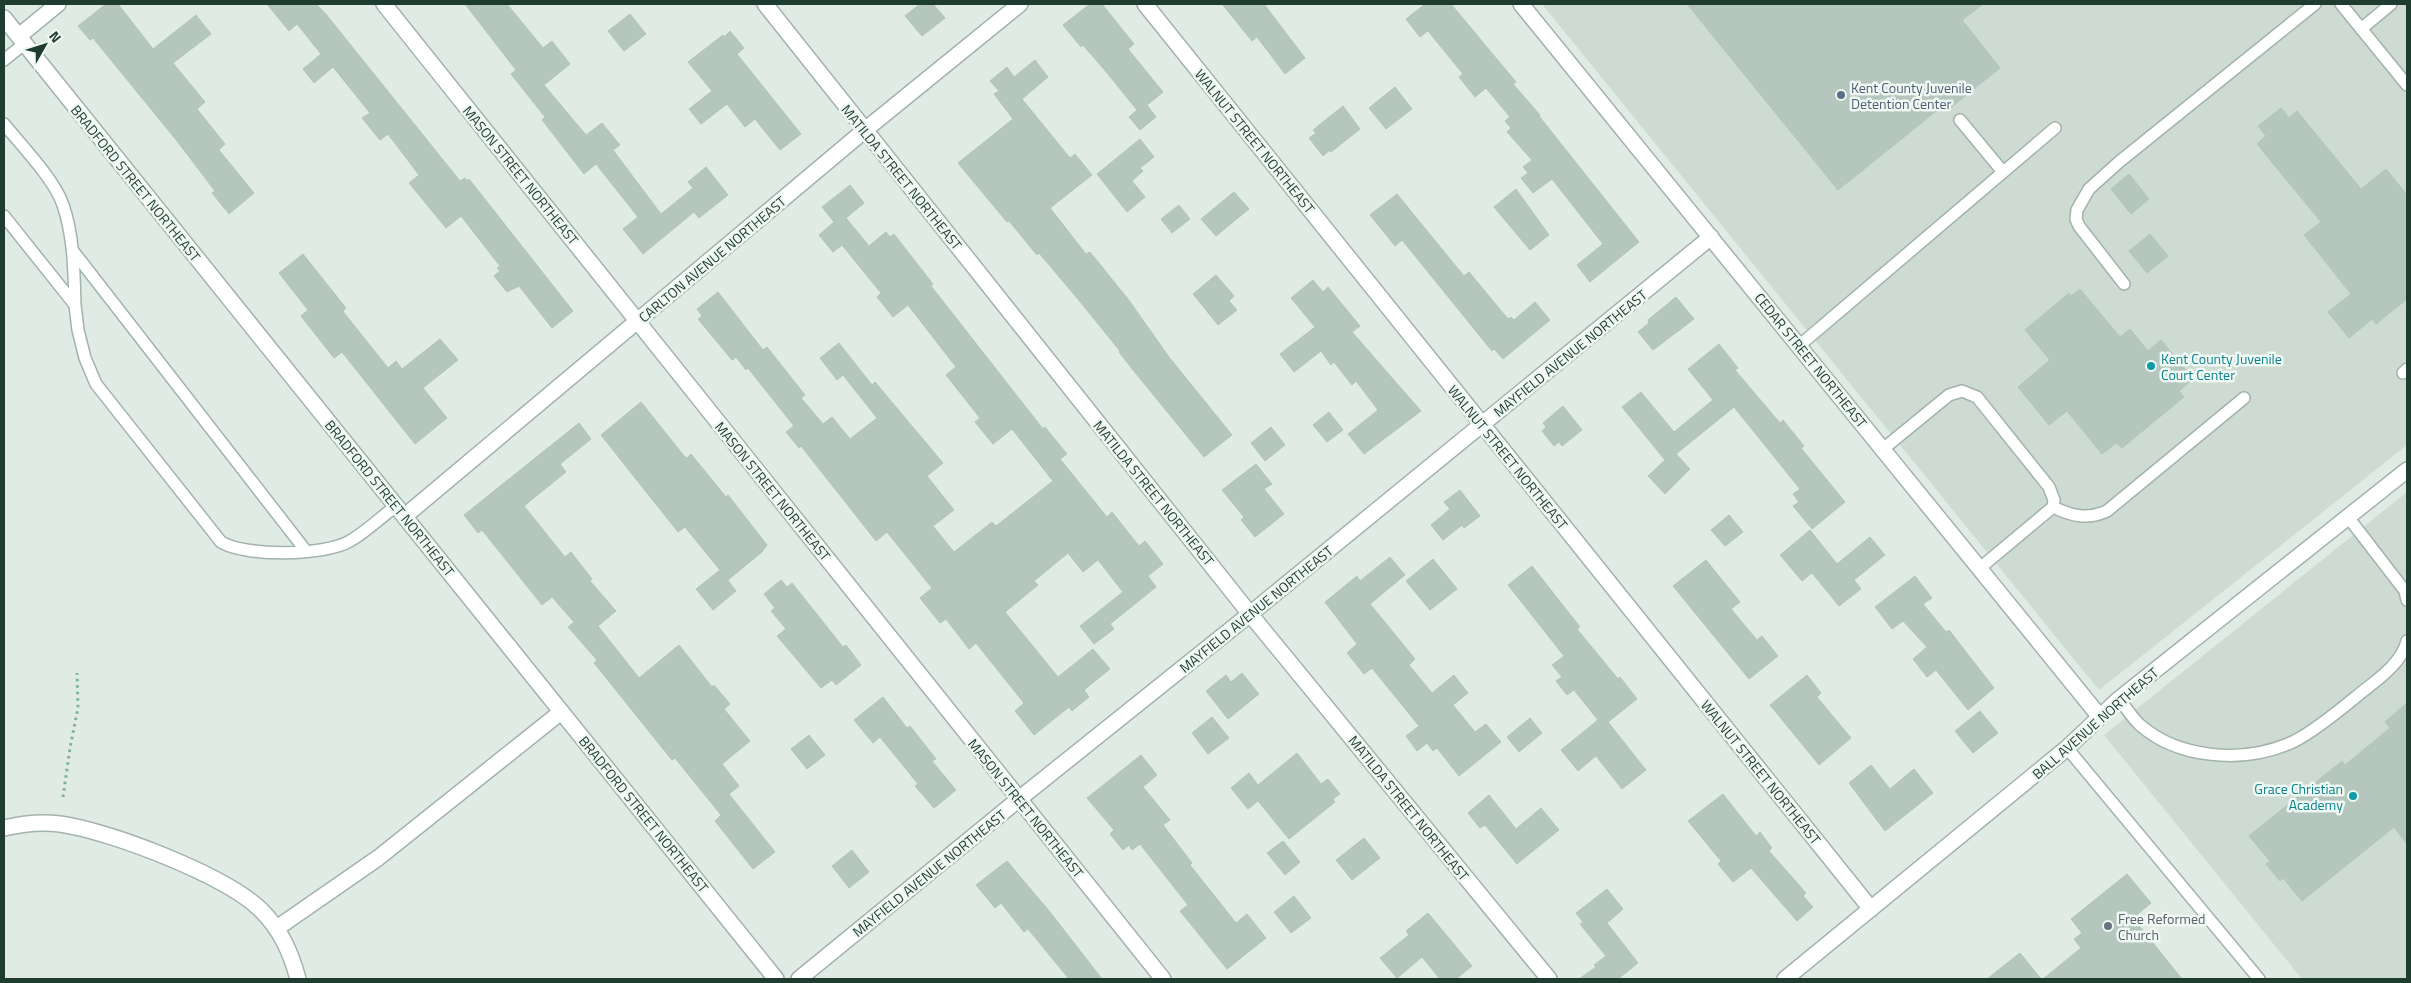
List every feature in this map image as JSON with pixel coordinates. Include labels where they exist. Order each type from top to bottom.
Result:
[{"type":"street","points":[[21,40],[58,4]]},
{"type":"street","name":"MASON STREET NORTHEAST","points":[[384,4],[1163,979]]},
{"type":"street","name":"MATILDA STREET NORTHEAST","points":[[764,4],[1250,614],[1549,979]]},
{"type":"street","name":"CARLTON AVENUE NORTHEAST","points":[[401,511],[638,321],[865,130],[1020,4]]},
{"type":"street","name":"WALNUT STREET NORTHEAST","points":[[1145,4],[1871,909]]},
{"type":"street","name":"CEDAR STREET NORTHEAST","points":[[1521,4],[1800,345],[2100,717]]},
{"type":"street","name":"BRADFORD STREET NORTHEAST","points":[[4,18],[776,979]]},
{"type":"street","name":"MAYFIELD AVENUE NORTHEAST","points":[[800,979],[1711,237]]},
{"type":"street","name":"BALL AVENUE NORTHEAST","points":[[1785,979],[2067,748],[2119,699],[2407,470]]},
{"type":"street","points":[[277,928],[378,858],[561,712]]},
{"type":"street","points":[[4,828],[38,824],[59,824],[128,842],[185,866],[238,892],[260,909],[277,928],[292,956],[298,979]]},
{"type":"lane","points":[[2124,284],[2079,226],[2076,219],[2077,210],[2083,196],[2119,162],[2315,4]]},
{"type":"lane","points":[[2340,4],[2407,85]]},
{"type":"lane","points":[[2361,29],[2392,4]]},
{"type":"lane","points":[[4,60],[21,40]]},
{"type":"lane","points":[[1960,120],[2003,172]]},
{"type":"lane","points":[[4,124],[59,195],[64,205],[73,251],[78,330],[85,358],[96,384],[221,542],[247,550],[306,551],[329,548],[350,542],[401,511]]},
{"type":"lane","points":[[1800,345],[2055,128]]},
{"type":"lane","points":[[4,216],[75,305]]},
{"type":"lane","points":[[73,251],[306,551]]},
{"type":"lane","points":[[1883,448],[1949,395],[1962,391],[1969,393],[1977,397],[2049,487],[2052,494],[2053,507]]},
{"type":"lane","points":[[2053,507],[2079,517],[2095,516],[2106,511],[2244,398]]},
{"type":"lane","points":[[1980,568],[2053,507]]},
{"type":"lane","points":[[2348,517],[2404,591],[2407,600]]},
{"type":"lane","points":[[2119,699],[2140,725],[2173,746],[2222,754],[2261,753],[2290,744],[2336,713],[2385,673],[2406,648],[2407,641]]},
{"type":"lane","points":[[2067,748],[2256,975],[2243,979]]},
{"type":"path","points":[[63,797],[78,708],[77,673]]},
{"type":"shaded area","points":[[1542,4],[2407,4],[2407,445],[2099,690]]},
{"type":"shaded area","points":[[2407,492],[2407,979],[2302,979],[2104,735]]},
{"type":"building","points":[[106,4],[118,4],[153,49],[196,15],[211,34],[173,63],[205,102],[197,109],[225,144],[219,150],[254,193],[229,214],[212,193],[215,191],[177,141],[93,38],[90,40],[78,26]]},
{"type":"building","points":[[267,4],[316,4],[325,13],[460,181],[465,178],[467,181],[469,179],[573,311],[552,328],[519,286],[507,292],[494,276],[500,271],[497,268],[500,266],[461,216],[446,228],[409,183],[419,175],[388,134],[380,140],[362,118],[370,113],[333,67],[314,83],[303,69],[321,54],[297,24],[289,31]]},
{"type":"building","points":[[465,4],[507,4],[543,48],[552,41],[570,64],[544,85],[586,135],[602,123],[620,145],[613,150],[661,214],[693,188],[688,182],[706,167],[728,195],[699,218],[694,212],[643,254],[623,229],[638,217],[596,164],[584,174],[542,120],[545,117],[511,74],[516,70]]},
{"type":"building","points":[[920,4],[933,4],[945,18],[922,36],[905,16]]},
{"type":"building","points":[[1090,4],[1102,4],[1134,44],[1128,49],[1163,92],[1147,105],[1156,117],[1140,130],[1129,117],[1137,110],[1083,45],[1081,47],[1063,25]]},
{"type":"building","points":[[1222,4],[1264,4],[1305,58],[1285,74],[1257,37],[1252,41]]},
{"type":"building","points":[[1425,4],[1451,4],[1516,82],[1513,84],[1540,115],[1639,242],[1590,282],[1577,265],[1603,244],[1552,179],[1533,193],[1521,178],[1528,173],[1523,167],[1532,160],[1507,132],[1511,128],[1505,121],[1510,117],[1486,88],[1475,97],[1459,77],[1463,74],[1428,31],[1420,37],[1406,19]]},
{"type":"building","name":"Kent County Juvenile Detention Center","points":[[1687,4],[1983,4],[1962,20],[2000,68],[1949,109],[1945,104],[1838,190]]},
{"type":"building","points":[[630,14],[646,34],[624,51],[608,31]]},
{"type":"building","points":[[730,31],[744,48],[737,54],[801,134],[780,150],[755,119],[745,127],[727,104],[701,124],[689,109],[712,91],[688,62]]},
{"type":"building","points":[[1035,60],[1048,77],[1022,99],[1070,158],[1075,154],[1092,175],[1050,208],[1086,254],[1090,252],[1128,299],[1169,357],[1232,435],[1204,457],[1077,298],[1039,253],[1037,255],[1009,221],[1007,222],[958,163],[1013,119],[994,94],[999,91],[990,81],[1007,67],[1014,77]]},
{"type":"building","points":[[1395,87],[1412,109],[1386,129],[1369,108]]},
{"type":"building","points":[[1343,106],[1360,129],[1323,156],[1309,138],[1316,133],[1313,130]]},
{"type":"building","points":[[2281,108],[2289,118],[2297,111],[2361,189],[2386,169],[2407,195],[2407,299],[2376,324],[2372,319],[2349,338],[2328,312],[2351,294],[2304,235],[2321,222],[2257,144],[2266,136],[2258,126]]},
{"type":"building","points":[[1140,139],[1154,157],[1140,168],[1143,171],[1132,181],[1145,197],[1127,212],[1097,174]]},
{"type":"building","points":[[2129,174],[2149,199],[2131,214],[2111,189]]},
{"type":"building","points":[[850,185],[864,203],[846,218],[869,246],[886,232],[890,237],[894,234],[933,284],[931,286],[1043,429],[1045,427],[1067,454],[1060,459],[1107,517],[1112,512],[1139,546],[1145,541],[1163,564],[1148,576],[1156,587],[1110,624],[1114,629],[1094,644],[1080,626],[1123,592],[1098,560],[1083,572],[1068,553],[1034,581],[1038,585],[1005,612],[1058,677],[1093,649],[1110,669],[1084,690],[1089,697],[1072,711],[1069,707],[1034,735],[1015,711],[1024,703],[976,643],[969,649],[946,619],[940,623],[920,598],[932,588],[887,532],[876,541],[801,446],[799,448],[786,432],[794,426],[748,368],[746,370],[736,357],[732,360],[698,319],[702,316],[697,309],[718,292],[763,350],[767,347],[805,395],[801,398],[823,424],[832,417],[850,439],[877,418],[843,375],[837,380],[820,358],[839,343],[872,385],[875,382],[943,463],[927,476],[954,510],[933,526],[954,552],[992,522],[996,526],[1053,481],[1012,429],[993,444],[975,422],[980,418],[946,375],[956,367],[908,305],[893,317],[877,297],[881,293],[842,245],[833,252],[819,235],[834,222],[822,207]]},
{"type":"building","points":[[1516,189],[1549,235],[1530,250],[1494,207]]},
{"type":"building","points":[[1234,192],[1249,209],[1216,236],[1201,219]]},
{"type":"building","points":[[1397,194],[1464,276],[1469,272],[1508,319],[1511,317],[1514,320],[1535,302],[1550,320],[1503,359],[1494,349],[1492,351],[1402,240],[1395,246],[1370,215]]},
{"type":"building","points":[[1179,205],[1190,219],[1172,233],[1161,219]]},
{"type":"building","points":[[2150,234],[2168,256],[2147,273],[2129,251]]},
{"type":"building","points":[[303,254],[346,308],[343,311],[345,314],[388,368],[396,361],[402,369],[440,339],[458,360],[423,388],[447,418],[415,444],[342,352],[334,358],[301,316],[308,310],[279,273]]},
{"type":"building","points":[[1216,275],[1234,296],[1229,301],[1237,310],[1218,325],[1193,294]]},
{"type":"building","points":[[1313,280],[1323,292],[1328,287],[1360,326],[1352,332],[1421,411],[1364,454],[1348,434],[1378,410],[1356,381],[1352,385],[1334,362],[1331,365],[1321,351],[1294,372],[1280,354],[1315,327],[1291,298]]},
{"type":"building","name":"Kent County Juvenile Court Center","points":[[2080,289],[2120,337],[2130,329],[2148,351],[2161,340],[2193,379],[2179,391],[2184,397],[2122,448],[2116,443],[2102,454],[2067,411],[2049,425],[2018,387],[2050,360],[2025,330],[2069,293],[2071,296]]},
{"type":"building","points":[[1676,297],[1694,319],[1653,350],[1638,332],[1649,323],[1648,320]]},
{"type":"building","points":[[1719,344],[1738,368],[1735,370],[1780,423],[1783,420],[1804,446],[1801,448],[1845,502],[1812,529],[1793,506],[1799,502],[1793,494],[1800,489],[1734,407],[1676,454],[1690,469],[1665,494],[1648,476],[1665,460],[1622,407],[1641,392],[1674,432],[1713,400],[1688,369]]},
{"type":"building","points":[[641,402],[684,456],[687,458],[691,454],[726,497],[728,495],[767,545],[762,552],[728,580],[685,527],[678,532],[601,435]]},
{"type":"building","points":[[1563,406],[1582,430],[1562,446],[1559,442],[1554,446],[1542,431],[1546,427],[1543,423]]},
{"type":"building","points":[[1329,412],[1343,430],[1327,442],[1313,425]]},
{"type":"building","points":[[579,423],[591,439],[560,464],[566,472],[524,506],[565,557],[571,552],[592,579],[590,581],[616,611],[598,626],[639,678],[679,645],[712,687],[714,685],[730,704],[724,709],[750,741],[722,764],[739,786],[729,794],[775,852],[753,869],[715,821],[721,815],[675,758],[672,760],[594,663],[597,660],[568,627],[574,622],[552,597],[542,605],[482,530],[478,533],[464,515]]},
{"type":"building","points":[[1271,427],[1285,445],[1265,461],[1251,443]]},
{"type":"building","points":[[1256,464],[1272,484],[1264,489],[1284,514],[1255,537],[1241,520],[1244,517],[1222,490]]},
{"type":"building","points":[[1460,490],[1480,516],[1464,528],[1462,525],[1443,540],[1431,525],[1450,509],[1444,502]]},
{"type":"building","points":[[1729,515],[1743,532],[1725,546],[1711,530]]},
{"type":"building","points":[[1810,530],[1837,564],[1870,537],[1885,555],[1854,580],[1861,589],[1839,606],[1812,573],[1802,581],[1780,555]]},
{"type":"building","points":[[1390,557],[1405,575],[1370,604],[1415,659],[1409,665],[1432,693],[1454,675],[1468,693],[1453,705],[1475,732],[1486,724],[1501,742],[1459,776],[1437,748],[1433,751],[1427,743],[1417,751],[1406,736],[1419,726],[1372,668],[1364,674],[1347,653],[1357,644],[1325,602],[1357,576],[1360,581]]},
{"type":"building","points":[[1433,559],[1457,589],[1430,610],[1406,581]]},
{"type":"building","points":[[1706,560],[1740,602],[1731,609],[1757,640],[1762,636],[1778,656],[1749,679],[1673,586]]},
{"type":"building","points":[[1532,566],[1580,627],[1577,629],[1637,699],[1608,722],[1646,770],[1622,789],[1596,756],[1578,771],[1561,750],[1598,720],[1574,690],[1567,695],[1556,681],[1562,677],[1552,665],[1564,656],[1508,585]]},
{"type":"building","points":[[720,570],[736,591],[713,610],[696,589]]},
{"type":"building","points":[[1915,576],[1932,598],[1923,604],[1946,632],[1949,630],[1994,688],[1968,710],[1936,670],[1927,677],[1913,659],[1927,647],[1903,621],[1892,629],[1875,607]]},
{"type":"building","points":[[781,580],[787,587],[792,583],[843,647],[846,645],[861,665],[836,685],[832,680],[821,688],[777,636],[786,629],[771,611],[775,608],[764,594]]},
{"type":"building","points":[[1242,673],[1259,694],[1228,719],[1206,691],[1226,675],[1231,682]]},
{"type":"building","points":[[1807,675],[1821,693],[1817,697],[1851,738],[1819,765],[1770,705]]},
{"type":"building","points":[[883,697],[907,728],[910,726],[936,759],[932,761],[956,790],[934,808],[915,786],[918,784],[880,737],[873,743],[854,720]]},
{"type":"building","name":"Grace Christian Academy","points":[[2407,703],[2407,844],[2394,827],[2302,901],[2283,878],[2280,881],[2266,864],[2270,861],[2249,836],[2342,761],[2345,765],[2390,728],[2385,722]]},
{"type":"building","points":[[1980,711],[1998,733],[1973,753],[1955,731]]},
{"type":"building","points":[[1212,717],[1229,738],[1208,754],[1192,733]]},
{"type":"building","points":[[1530,718],[1542,733],[1519,752],[1507,737]]},
{"type":"building","points":[[809,735],[825,755],[807,769],[791,749]]},
{"type":"building","points":[[1297,753],[1321,784],[1328,779],[1340,794],[1333,799],[1335,802],[1289,839],[1258,801],[1248,809],[1231,788],[1249,773],[1258,785]]},
{"type":"building","points":[[1141,755],[1157,775],[1143,787],[1170,820],[1163,825],[1192,863],[1190,865],[1236,923],[1247,914],[1266,938],[1227,969],[1180,911],[1188,905],[1140,844],[1132,850],[1129,845],[1123,850],[1110,834],[1114,830],[1087,798]]},
{"type":"building","points":[[1871,765],[1890,789],[1914,769],[1933,793],[1885,831],[1849,783]]},
{"type":"building","points":[[1723,794],[1756,836],[1760,832],[1772,848],[1769,851],[1806,893],[1803,896],[1813,907],[1797,921],[1751,868],[1733,882],[1718,864],[1721,861],[1688,821]]},
{"type":"building","points":[[1489,795],[1516,829],[1541,808],[1559,830],[1517,864],[1485,825],[1480,828],[1468,813]]},
{"type":"building","points":[[1364,838],[1380,858],[1352,880],[1336,860]]},
{"type":"building","points":[[1283,841],[1300,862],[1285,875],[1267,853]]},
{"type":"building","points":[[852,850],[869,872],[849,888],[832,866]]},
{"type":"building","points":[[1007,861],[1050,912],[1102,979],[1069,979],[1028,929],[1024,932],[1001,903],[995,908],[976,885]]},
{"type":"building","name":"Free Reformed Church","points":[[2127,874],[2151,903],[2133,918],[2182,979],[2043,979],[2081,948],[2074,939],[2082,933],[2071,919]]},
{"type":"building","points":[[1607,889],[1623,909],[1607,923],[1638,963],[1618,979],[1579,979],[1596,967],[1594,965],[1606,956],[1580,924],[1583,922],[1576,913]]},
{"type":"building","points":[[1294,896],[1311,918],[1291,933],[1274,912]]},
{"type":"building","points":[[1428,913],[1472,966],[1456,979],[1440,979],[1422,957],[1397,978],[1380,958],[1409,935],[1406,931]]},
{"type":"building","points":[[2020,953],[2041,979],[1987,979]]},
{"type":"place","name":"Kent County Juvenile Detention Center","points":[[1841,95]]},
{"type":"place","name":"Kent County Juvenile Court Center","points":[[2151,366]]},
{"type":"place","name":"Grace Christian Academy","points":[[2353,796]]},
{"type":"place","name":"Free Reformed Church","points":[[2108,926]]}]
